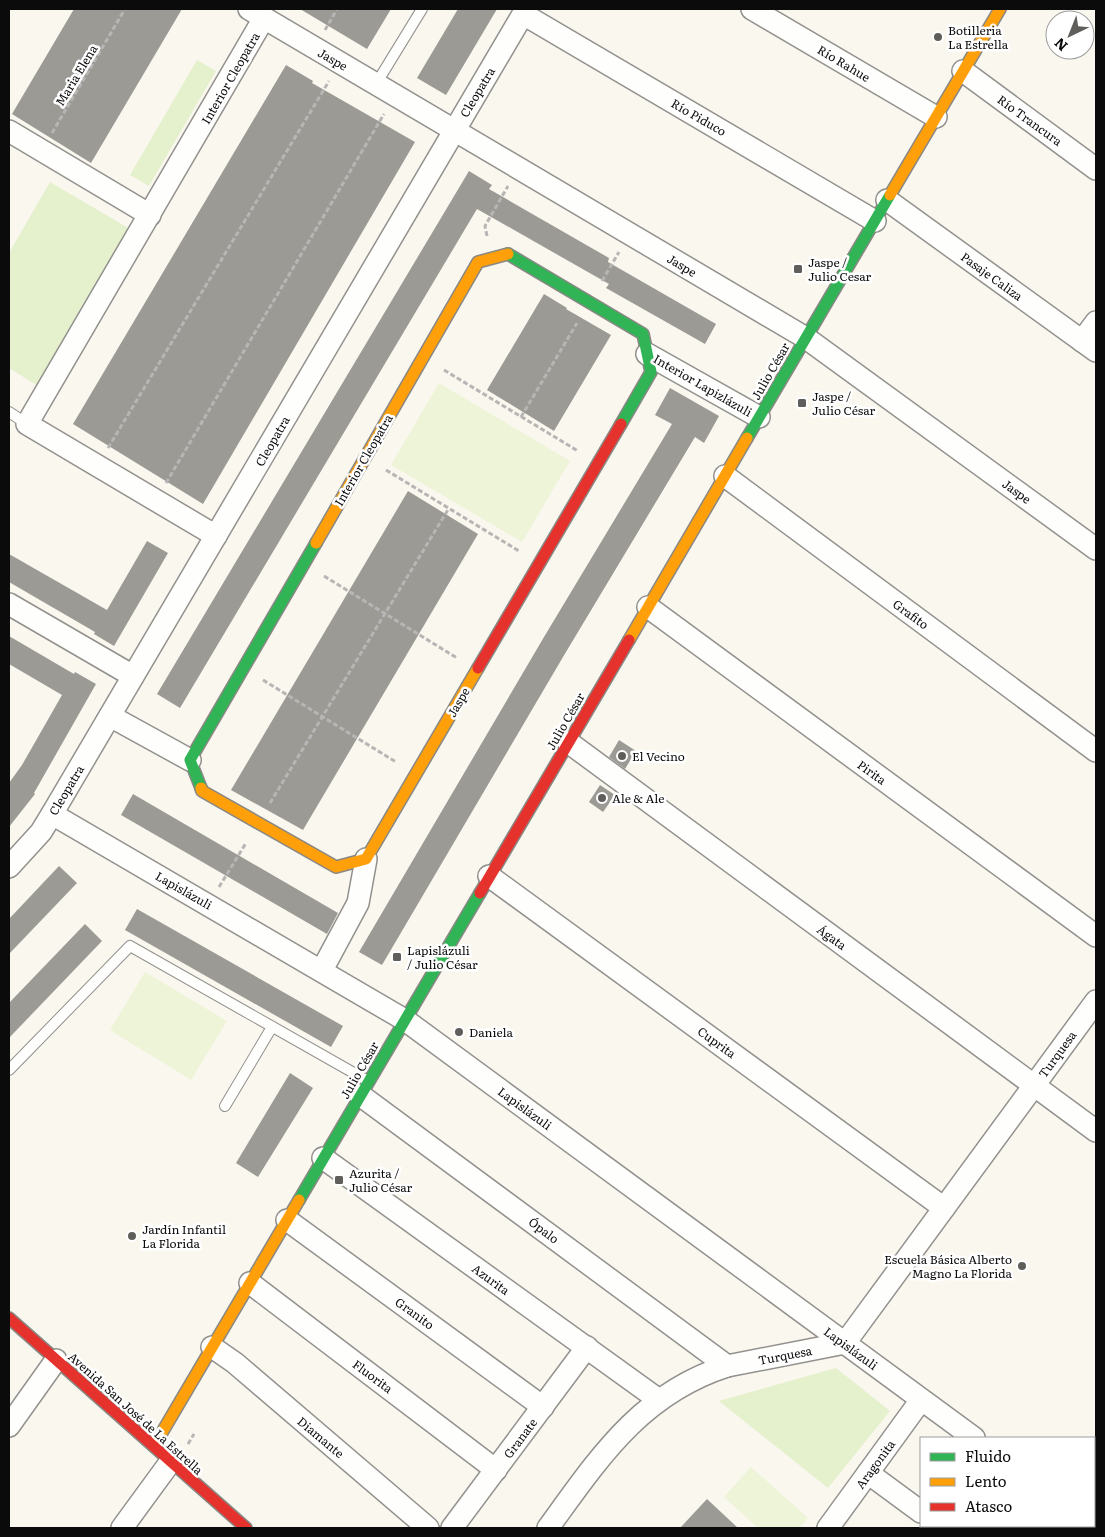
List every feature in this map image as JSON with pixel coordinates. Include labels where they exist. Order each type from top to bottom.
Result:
[{"type":"street","name":"Río Rahue","points":[[752,9],[936,117]]},
{"type":"street","name":"Julio César","points":[[154,1446],[963,71],[996,10]]},
{"type":"street","name":"Cleopatra","points":[[9,867],[41,832],[52,814],[525,11]]},
{"type":"street","name":"Río Piduco","points":[[525,11],[875,221]]},
{"type":"street","name":"Jaspe","points":[[257,13],[806,338],[1096,549]]},
{"type":"street","name":"Interior Cleopatra","points":[[27,424],[150,215],[257,13]]},
{"type":"street","name":"Río Trancura","points":[[963,71],[1096,170]]},
{"type":"street","points":[[9,131],[150,215]]},
{"type":"street","name":"Pasaje Caliza","points":[[887,200],[1089,346]]},
{"type":"street","points":[[492,258],[508,254],[644,334],[647,354]]},
{"type":"street","name":"Interior Cleopatra","points":[[190,760],[478,262],[492,258]]},
{"type":"street","points":[[1089,346],[1096,322]]},
{"type":"street","name":"Jaspe","points":[[366,858],[651,372],[647,354]]},
{"type":"street","name":"Interior Lapizlázuli","points":[[647,354],[759,417]]},
{"type":"street","points":[[27,424],[216,536]]},
{"type":"street","name":"Grafito","points":[[724,476],[1096,751]]},
{"type":"street","points":[[9,604],[133,676]]},
{"type":"street","name":"Pirita","points":[[648,607],[1096,936]]},
{"type":"street","points":[[110,716],[190,760],[202,791],[336,867],[366,858],[358,903],[322,970]]},
{"type":"street","name":"Ágata","points":[[568,742],[1096,1131]]},
{"type":"street","name":"Lapislázuli","points":[[52,814],[405,1020],[973,1437]]},
{"type":"street","name":"Cuprita","points":[[489,876],[944,1208]]},
{"type":"street","name":"Turquesa","points":[[548,1528],[628,1426],[659,1400],[690,1380],[727,1366],[845,1343],[1096,1001]]},
{"type":"street","name":"Ópalo","points":[[364,1088],[727,1366]]},
{"type":"street","name":"Azurita","points":[[323,1158],[659,1400]]},
{"type":"street","name":"Granito","points":[[287,1220],[543,1407]]},
{"type":"street","name":"Fluorita","points":[[250,1282],[496,1470]]},
{"type":"street","name":"Avenida San José de La Estrella","points":[[9,1318],[246,1528]]},
{"type":"street","name":"Diamante","points":[[212,1347],[234,1363],[428,1528]]},
{"type":"street","name":"Granate","points":[[452,1528],[587,1347]]},
{"type":"street","points":[[9,1426],[56,1360]]},
{"type":"street","name":"Aragonita","points":[[828,1528],[921,1400]]},
{"type":"street","points":[[122,1528],[171,1461]]},
{"type":"street","points":[[868,1473],[920,1511]]},
{"type":"lane","points":[[376,84],[422,9]]},
{"type":"lane","points":[[9,412],[27,424]]},
{"type":"lane","points":[[9,1070],[130,946],[272,1027],[364,1088]]},
{"type":"lane","points":[[225,1106],[272,1027]]},
{"type":"path","name":"Maria Elena","points":[[41,150],[126,9]]},
{"type":"path","points":[[97,466],[340,62]]},
{"type":"path","points":[[156,501],[395,95]]},
{"type":"path","points":[[492,258],[485,226],[519,168]]},
{"type":"path","points":[[521,417],[630,234]]},
{"type":"path","points":[[423,357],[598,463]]},
{"type":"path","points":[[365,457],[539,563]]},
{"type":"path","points":[[209,904],[449,508]]},
{"type":"path","points":[[303,564],[477,670]]},
{"type":"path","points":[[243,668],[416,774]]},
{"type":"green space","points":[[197,60],[216,71],[149,186],[130,175]]},
{"type":"green space","points":[[50,182],[130,229],[38,386],[9,368],[9,253]]},
{"type":"green space","points":[[439,383],[570,461],[522,542],[391,465]]},
{"type":"green space","points":[[145,972],[227,1021],[191,1080],[110,1030]]},
{"type":"green space","points":[[836,1368],[890,1411],[828,1488],[719,1401]]},
{"type":"green space","points":[[751,1467],[808,1518],[799,1528],[758,1528],[724,1497]]},
{"type":"building","points":[[74,9],[182,9],[91,163],[12,114]]},
{"type":"building","points":[[300,9],[391,9],[367,49]]},
{"type":"building","points":[[458,9],[497,9],[446,95],[417,78]]},
{"type":"building","points":[[286,65],[313,81],[312,83],[415,142],[203,504],[73,424]]},
{"type":"building","points":[[469,171],[492,185],[489,189],[609,258],[608,262],[716,324],[705,344],[606,288],[609,284],[477,209],[180,708],[157,694]]},
{"type":"building","points":[[544,294],[611,335],[554,431],[487,390]]},
{"type":"building","points":[[670,388],[719,416],[704,443],[695,437],[382,965],[359,952],[672,424],[655,415]]},
{"type":"building","points":[[408,491],[478,534],[303,830],[231,790]]},
{"type":"building","points":[[147,541],[168,553],[114,646],[94,634],[95,632],[9,582],[9,554],[107,610]]},
{"type":"building","points":[[9,636],[74,674],[75,672],[96,684],[35,794],[9,827],[9,783],[22,765],[62,695],[9,664]]},
{"type":"building","name":"El Vecino","points":[[619,740],[636,751],[625,769],[609,757]]},
{"type":"building","name":"Ale & Ale","points":[[600,785],[615,795],[603,812],[589,802]]},
{"type":"building","points":[[133,794],[338,913],[327,934],[121,815]]},
{"type":"building","points":[[59,866],[77,883],[9,954],[9,919]]},
{"type":"building","points":[[137,909],[343,1026],[331,1047],[125,930]]},
{"type":"building","points":[[85,924],[102,941],[9,1038],[9,1003]]},
{"type":"building","points":[[290,1073],[313,1088],[258,1177],[236,1163]]},
{"type":"building","points":[[707,1499],[738,1528],[680,1528]]},
{"type":"traffic: fast","points":[[747,438],[890,195]]},
{"type":"traffic: fast","points":[[508,254],[643,334],[651,372],[621,424]]},
{"type":"traffic: fast","points":[[201,788],[190,760],[316,543]]},
{"type":"traffic: fast","points":[[299,1200],[480,893]]},
{"type":"traffic: slow","points":[[890,195],[1000,9]]},
{"type":"traffic: slow","points":[[316,543],[478,262],[508,254]]},
{"type":"traffic: slow","points":[[629,640],[747,438]]},
{"type":"traffic: slow","points":[[201,788],[202,791],[336,867],[366,859],[478,668]]},
{"type":"traffic: slow","points":[[154,1446],[299,1200]]},
{"type":"traffic: jam","points":[[478,668],[621,424]]},
{"type":"traffic: jam","points":[[480,893],[629,640]]},
{"type":"traffic: jam","points":[[9,1318],[246,1528]]},
{"type":"place","name":"Botilleria La Estrella","points":[[938,37]]},
{"type":"place","name":"Jaspe / Julio Cesar","points":[[798,269]]},
{"type":"place","name":"Jaspe / Julio César","points":[[802,403]]},
{"type":"place","name":"El Vecino","points":[[622,756]]},
{"type":"place","name":"Ale & Ale","points":[[602,798]]},
{"type":"place","name":"Lapislázuli / Julio César","points":[[397,957]]},
{"type":"place","name":"Daniela","points":[[459,1032]]},
{"type":"place","name":"Azurita / Julio César","points":[[339,1180]]},
{"type":"place","name":"Jardín Infantil La Florida","points":[[132,1236]]},
{"type":"place","name":"Escuela Básica Alberto Magno La Florida","points":[[1022,1266]]}]
